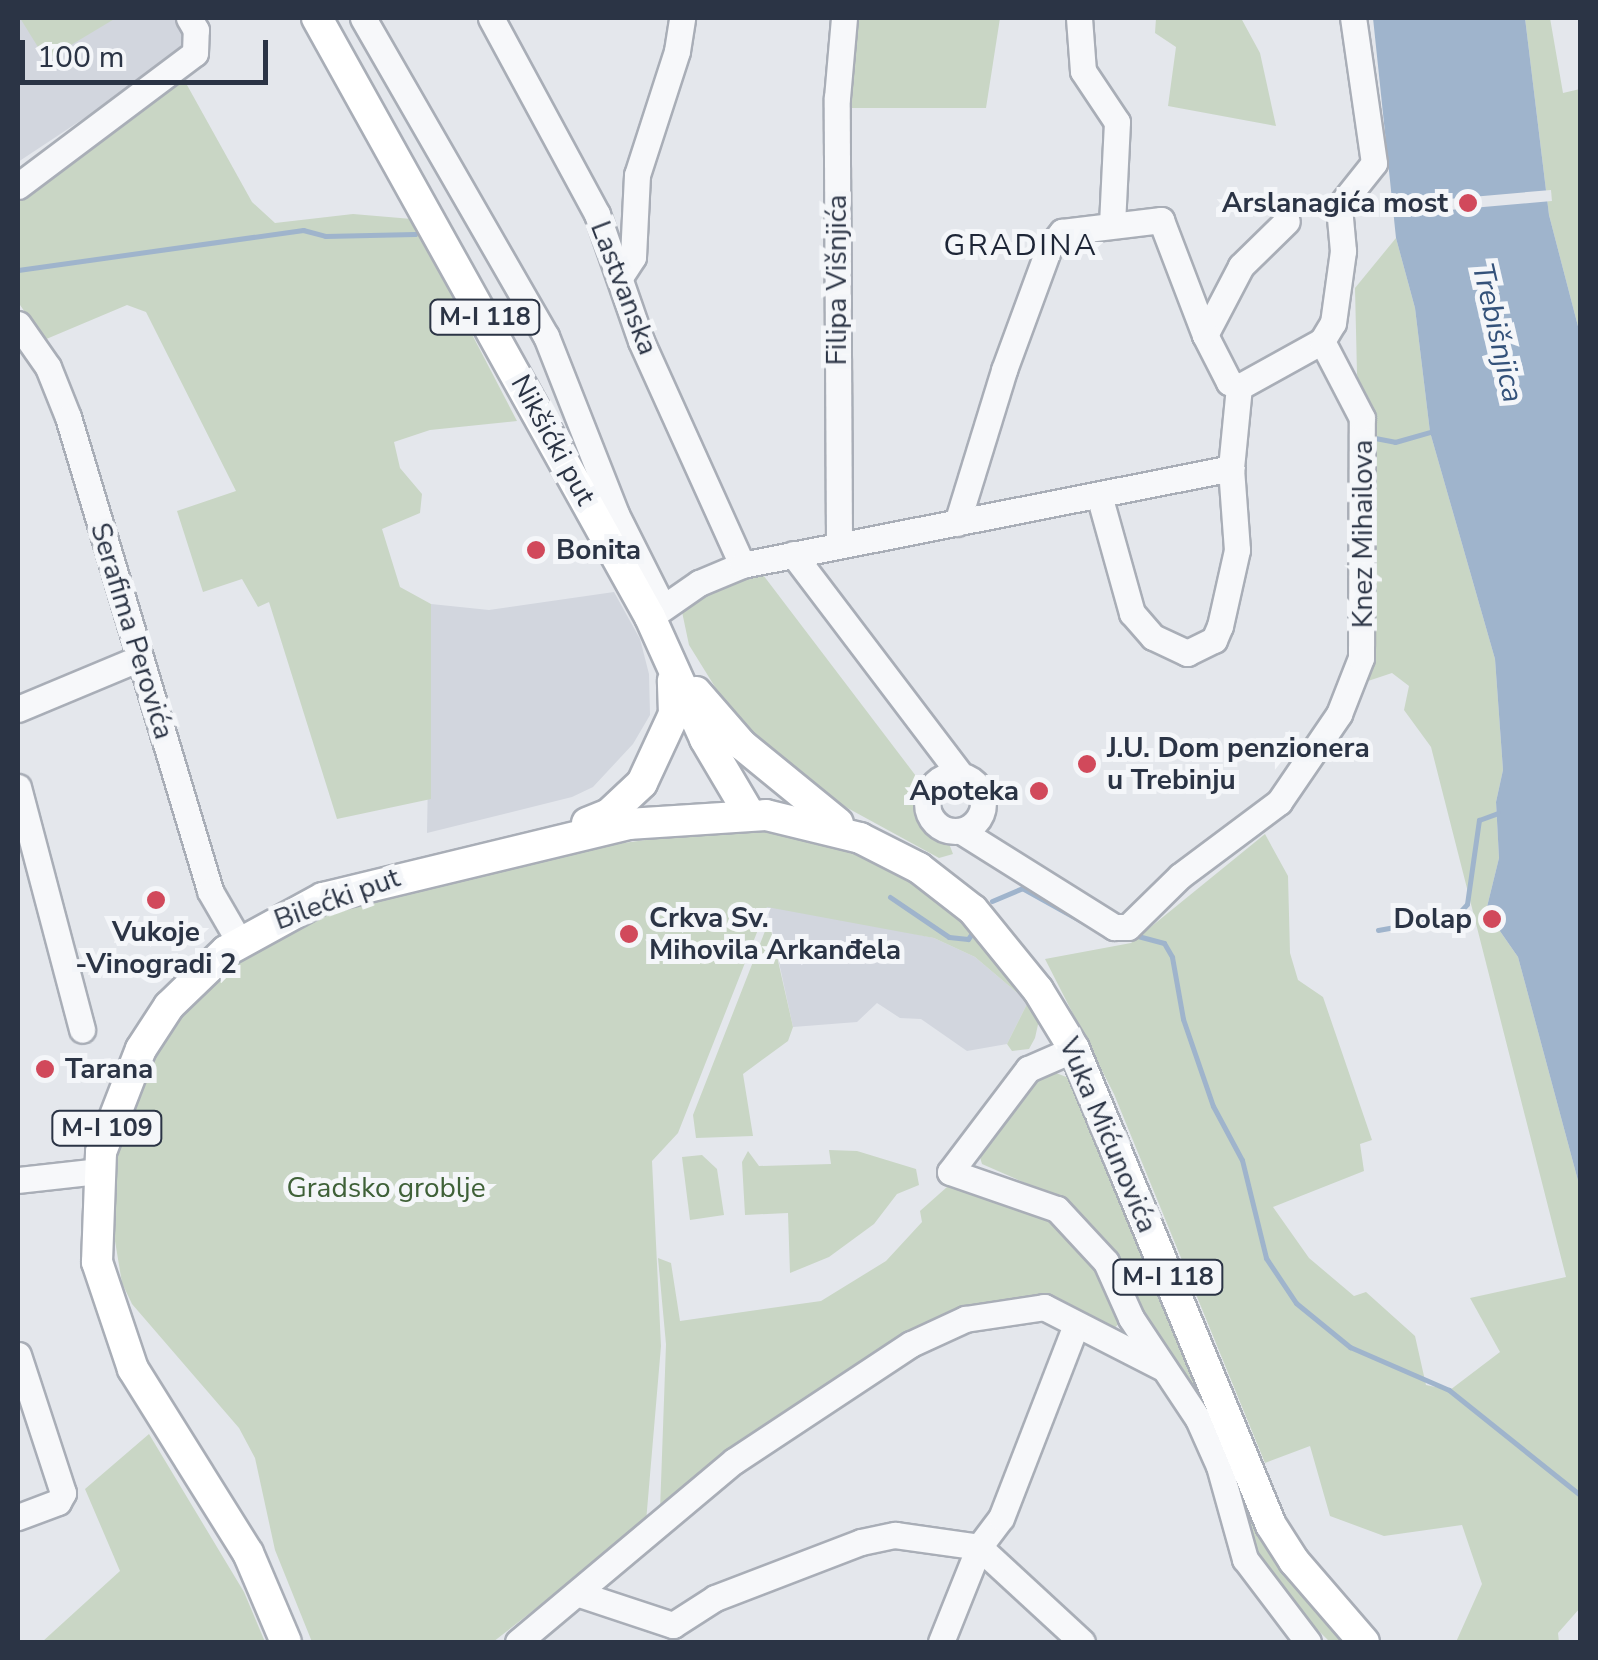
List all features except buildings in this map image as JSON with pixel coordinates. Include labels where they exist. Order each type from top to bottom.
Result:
[{"type":"main road","name":"Nikšićki put","points":[[317,18],[656,612],[670,658],[705,738],[750,815]]},
{"type":"main road","name":"M-I 118","points":[[670,658],[741,744],[860,838]]},
{"type":"main road","points":[[550,842],[609,814],[642,783],[674,714],[670,658]]},
{"type":"main road","name":"Bilećki put","points":[[286,1642],[248,1553],[124,1352],[97,1262],[98,1171],[116,1104],[150,1035],[185,990],[238,941],[340,892],[662,818],[750,815]]},
{"type":"main road","name":"Vuka Mićunovića","points":[[750,815],[792,818],[860,838],[919,868],[974,910],[1038,990],[1074,1049],[1271,1525],[1294,1561],[1364,1642]]},
{"type":"street","points":[[18,186],[195,54],[196,30],[189,18]]},
{"type":"street","name":"Nikšićki put","points":[[363,18],[546,336],[656,612]]},
{"type":"street","name":"Lastvanska","points":[[492,18],[622,274],[642,340],[742,565]]},
{"type":"street","points":[[622,274],[633,257],[637,175],[678,51],[682,18]]},
{"type":"street","name":"Filipa Višnjića","points":[[838,542],[837,98],[844,18]]},
{"type":"street","points":[[1079,18],[1083,71],[1117,122],[1112,224]]},
{"type":"street","points":[[1239,387],[1322,340],[1340,296],[1339,208],[1374,163],[1353,18]]},
{"type":"street","points":[[957,523],[1049,248],[1062,232],[1161,220],[1204,335],[1229,382],[1239,387]]},
{"type":"street","points":[[1204,335],[1241,266],[1286,221]]},
{"type":"street","name":"Serafima Perovića","points":[[18,324],[48,367],[68,416],[210,891],[238,941]]},
{"type":"street","name":"Knez Mihailova","points":[[961,831],[1114,927],[1128,928],[1180,876],[1279,802],[1339,714],[1362,658],[1362,418],[1322,340]]},
{"type":"street","points":[[1099,495],[1132,612],[1153,636],[1187,652],[1214,640],[1238,550],[1230,468],[1239,387]]},
{"type":"street","points":[[656,612],[742,565],[838,542],[957,523],[1230,468]]},
{"type":"street","points":[[793,554],[960,774],[977,784],[984,802],[977,821],[961,831],[942,828],[927,806],[935,782],[960,774]]},
{"type":"street","points":[[18,708],[140,658]]},
{"type":"street","points":[[18,787],[82,1030]]},
{"type":"street","points":[[1074,1049],[1028,1069],[950,1172],[1057,1209],[1106,1262],[1131,1318],[1198,1419],[1219,1466],[1245,1559],[1308,1642]]},
{"type":"street","points":[[18,1180],[98,1171]]},
{"type":"street","points":[[518,1642],[734,1461],[911,1344],[965,1319],[1008,1309],[1044,1307],[1108,1344],[1163,1368]]},
{"type":"street","points":[[1108,1344],[1131,1318]]},
{"type":"street","points":[[940,1642],[979,1547],[1002,1518],[1076,1327]]},
{"type":"street","points":[[18,1355],[61,1482],[58,1502],[18,1518]]},
{"type":"street","points":[[578,1594],[681,1634],[715,1598],[860,1542],[895,1535],[979,1547],[1082,1642]]},
{"type":"shaded area","points":[[18,18],[176,18],[185,32],[184,52],[18,162]]},
{"type":"shaded area","points":[[614,592],[640,639],[649,674],[650,715],[633,744],[593,787],[572,797],[427,833],[431,604],[489,610]]},
{"type":"shaded area","points":[[779,905],[934,938],[975,957],[1028,1002],[1007,1044],[967,1051],[921,1019],[900,1018],[877,1003],[857,1022],[793,1027],[767,907]]},
{"type":"green space","points":[[20,18],[116,18],[46,60]]},
{"type":"green space","points":[[857,18],[1000,18],[986,108],[847,108]]},
{"type":"green space","points":[[1156,18],[1241,18],[1260,53],[1276,126],[1168,106],[1176,47],[1155,33]]},
{"type":"green space","points":[[1525,18],[1550,18],[1563,93],[1580,89],[1580,334],[1549,215]]},
{"type":"green space","points":[[182,76],[252,202],[275,223],[353,214],[412,219],[517,421],[430,430],[394,442],[400,468],[422,494],[420,513],[382,529],[400,587],[431,604],[431,799],[337,819],[269,602],[258,607],[242,579],[203,592],[177,511],[236,491],[146,312],[127,305],[44,340],[18,302],[18,194]]},
{"type":"green space","points":[[1396,238],[1415,308],[1430,432],[1495,659],[1503,770],[1496,802],[1499,858],[1486,911],[1518,957],[1580,1188],[1580,1608],[1558,1633],[1559,1642],[1456,1642],[1482,1584],[1462,1525],[1384,1536],[1330,1516],[1310,1446],[1265,1463],[1114,1094],[1045,959],[1131,943],[1265,834],[1288,876],[1290,953],[1298,980],[1323,997],[1372,1140],[1360,1144],[1364,1171],[1273,1207],[1309,1258],[1354,1296],[1366,1292],[1415,1336],[1426,1385],[1450,1390],[1500,1352],[1470,1298],[1566,1277],[1431,747],[1404,710],[1409,686],[1392,673],[1365,682],[1372,631],[1367,423],[1357,374],[1355,288]]},
{"type":"green space","points":[[757,567],[919,780],[917,807],[945,833],[953,854],[939,858],[831,799],[767,752],[733,716],[689,645],[681,607],[695,591]]},
{"type":"green space","name":"Gradsko groblje","points":[[726,829],[809,830],[945,893],[1041,1011],[1035,1038],[1029,1049],[1012,1051],[1007,1044],[1028,1002],[975,957],[934,938],[767,907],[678,1133],[652,1161],[661,1346],[646,1522],[493,1642],[312,1642],[275,1550],[255,1458],[239,1428],[132,1304],[122,1283],[109,1205],[112,1175],[126,1121],[159,1041],[198,988],[303,920],[565,851]]},
{"type":"green space","points":[[769,921],[793,1027],[788,1041],[743,1074],[753,1136],[696,1138],[693,1115]]},
{"type":"green space","points":[[1048,1070],[1077,1081],[1234,1456],[1357,1642],[1330,1642],[1273,1586],[1252,1546],[1226,1451],[1097,1230],[1071,1203],[982,1164],[979,1154],[1014,1089]]},
{"type":"green space","points":[[829,1150],[857,1151],[916,1169],[919,1185],[897,1194],[874,1224],[829,1257],[790,1273],[788,1213],[745,1215],[742,1162],[748,1151],[759,1166],[831,1164]]},
{"type":"green space","points":[[702,1155],[717,1169],[724,1215],[690,1220],[682,1157]]},
{"type":"green space","points":[[956,1179],[1030,1204],[1079,1235],[1126,1317],[1105,1337],[1046,1301],[964,1316],[660,1511],[666,1344],[658,1258],[671,1263],[680,1321],[821,1301],[886,1261],[922,1222],[920,1211]]},
{"type":"green space","points":[[149,1434],[244,1592],[265,1642],[42,1642],[120,1571],[85,1489]]},
{"type":"water","name":"Trebišnjica","points":[[1373,18],[1525,18],[1549,215],[1580,334],[1580,1188],[1518,957],[1486,911],[1499,858],[1496,802],[1503,770],[1495,659],[1430,432],[1415,308],[1396,238]]},
{"type":"pier","name":"Arslanagića most","points":[[1551,190],[1552,201],[1390,215],[1389,204]]},
{"type":"waterway","points":[[18,270],[303,230],[325,236],[415,234]]},
{"type":"waterway","points":[[1375,438],[1395,442],[1430,432]]},
{"type":"waterway","points":[[1378,930],[1456,916],[1467,904],[1479,820],[1498,813]]},
{"type":"waterway","points":[[992,901],[1022,888],[1103,933]]},
{"type":"waterway","points":[[890,897],[949,937],[968,939],[975,929]]},
{"type":"waterway","points":[[1134,935],[1164,943],[1172,957],[1183,1019],[1213,1106],[1242,1160],[1266,1258],[1296,1303],[1350,1347],[1449,1390],[1580,1495]]},
{"type":"place","name":"Arslanagića most","points":[[1468,203]]},
{"type":"place","name":"Bonita","points":[[536,550]]},
{"type":"place","name":"J.U. Dom penzionera u Trebinju","points":[[1087,764]]},
{"type":"place","name":"Apoteka","points":[[1039,791]]},
{"type":"place","name":"Vukoje -Vinogradi 2","points":[[156,900]]},
{"type":"place","name":"Dolap","points":[[1492,919]]},
{"type":"place","name":"Crkva Sv. Mihovila Arkanđela","points":[[629,934]]},
{"type":"place","name":"Tarana","points":[[45,1069]]},
{"type":"district","name":"GRADINA","points":[[1021,246]]}]
